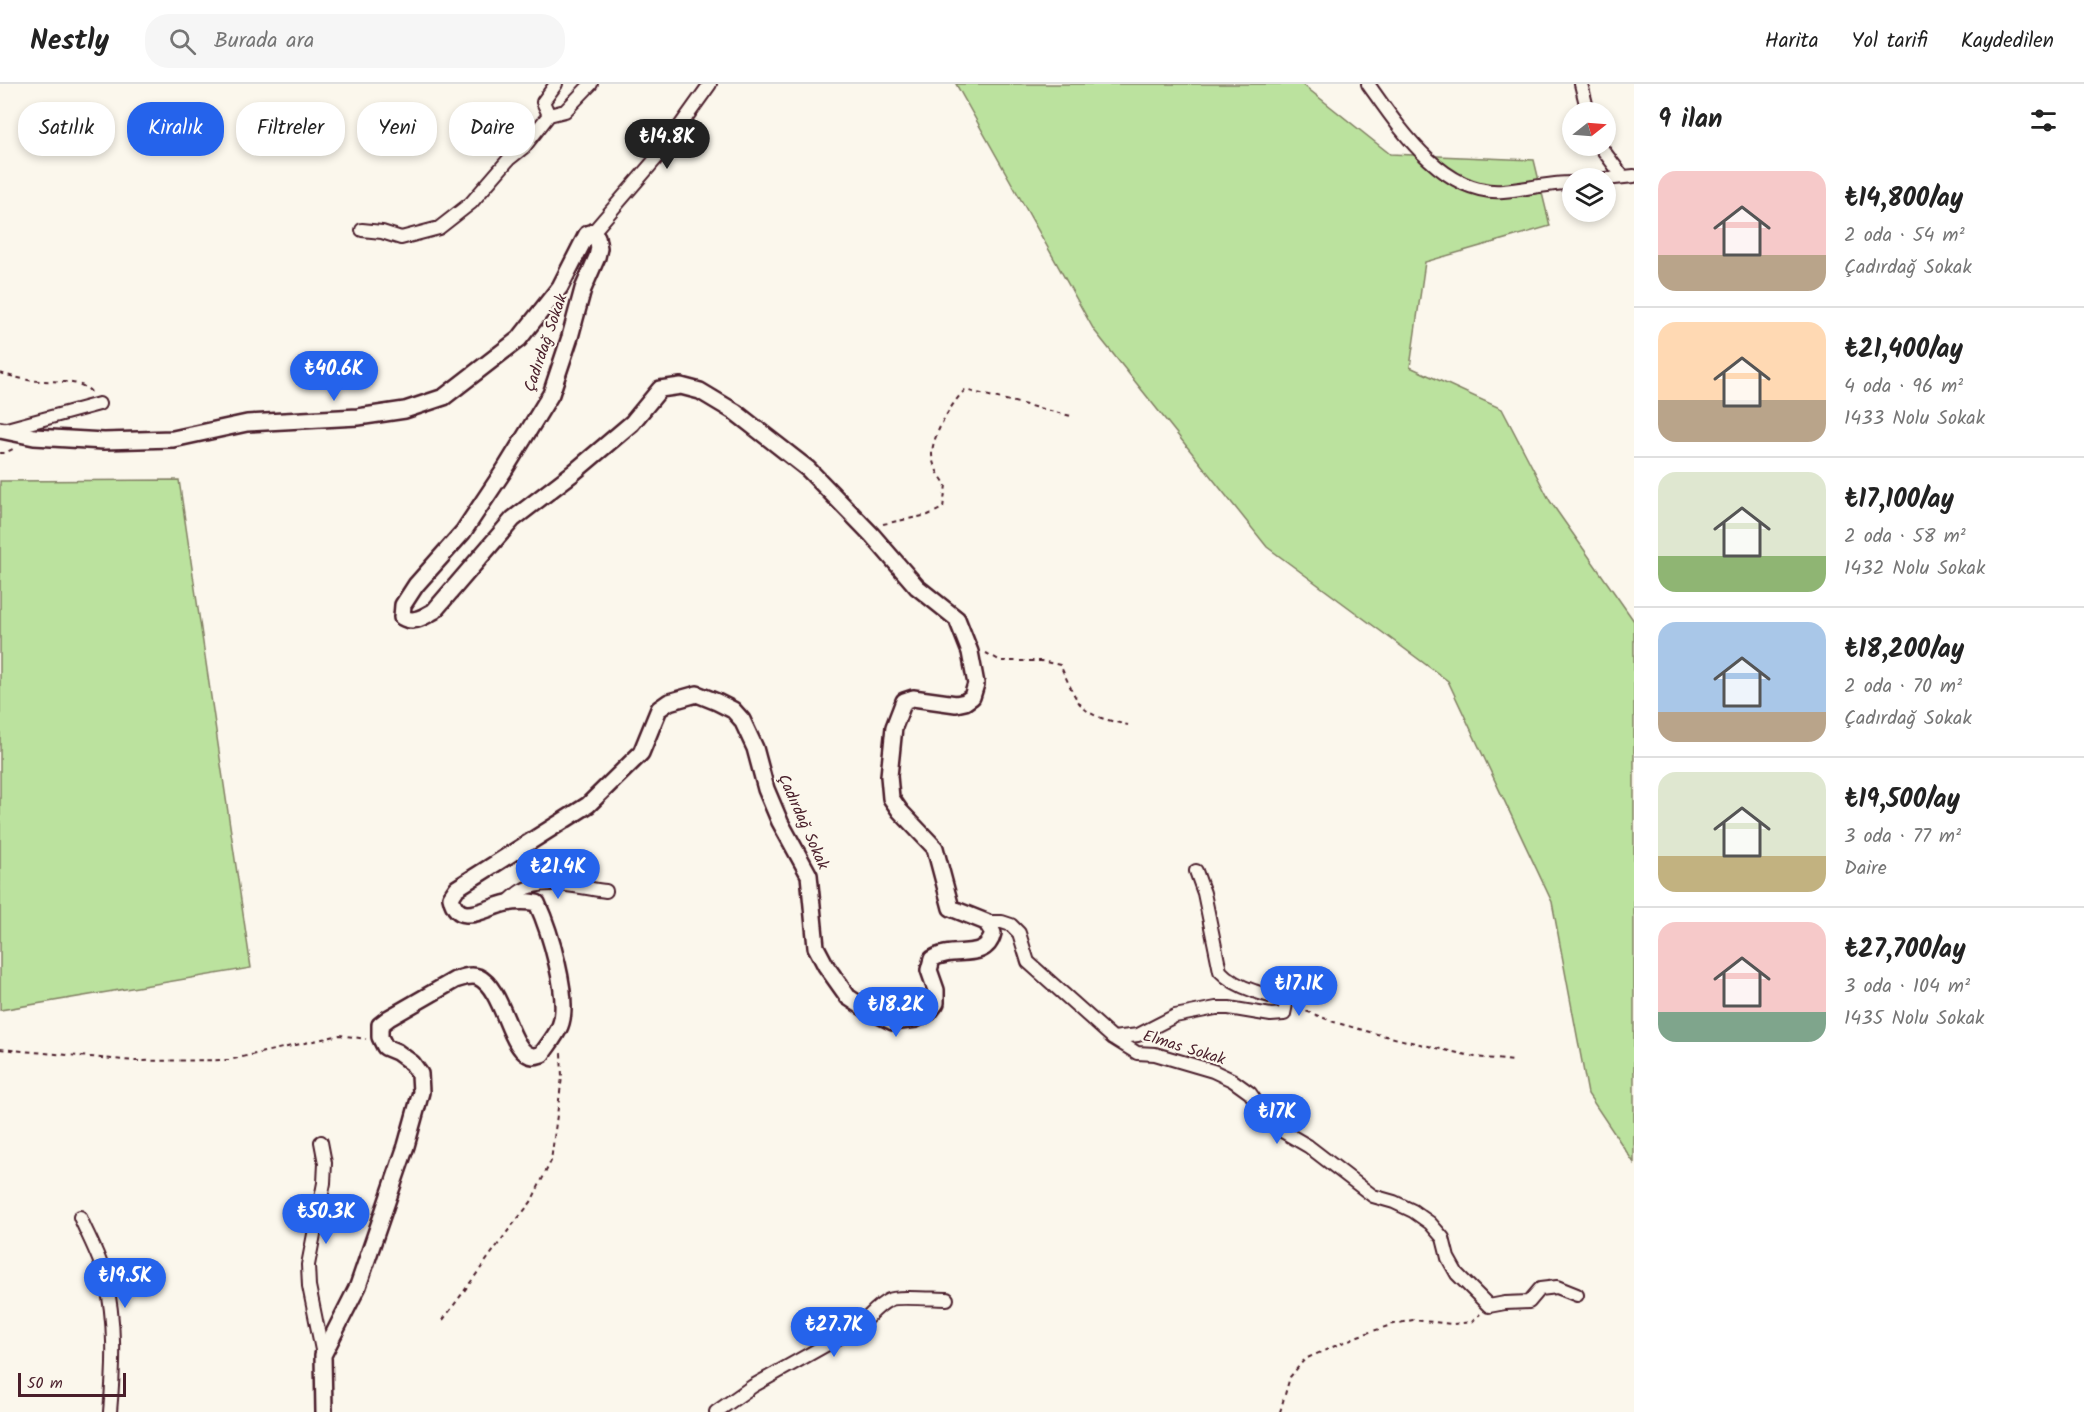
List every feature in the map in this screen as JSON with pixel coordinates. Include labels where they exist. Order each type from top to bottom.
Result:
[{"type":"street","points":[[549,115],[543,102],[556,84]]},
{"type":"street","points":[[362,230],[382,232],[401,238],[439,228],[471,203],[503,166],[524,147],[549,115],[565,111],[591,84]]},
{"type":"street","points":[[1,430],[34,437],[104,441],[173,439],[247,423],[358,417],[405,410],[444,397],[519,339],[560,287],[587,234],[593,232],[660,154],[710,84]]},
{"type":"street","points":[[1368,84],[1421,153],[1445,173],[1482,189],[1503,191],[1562,184]]},
{"type":"street","points":[[1581,84],[1586,102]]},
{"type":"street","points":[[1609,156],[1628,177]]},
{"type":"street","name":"Çadırdağ Sokak","points":[[383,1042],[380,1037],[380,1025],[389,1018],[455,980],[477,976],[488,984],[498,999],[514,1038],[523,1051],[533,1056],[542,1054],[561,1025],[563,994],[544,919],[537,903],[526,901],[507,903],[471,915],[459,913],[453,906],[451,897],[458,888],[588,806],[641,753],[659,709],[669,702],[697,694],[733,710],[742,720],[755,748],[766,789],[780,822],[809,875],[816,947],[826,966],[848,997],[866,1010],[893,1022],[916,1020],[929,1012],[936,1003],[936,990],[929,970],[932,959],[950,952],[974,952],[983,949],[990,944],[993,933],[986,922],[951,908],[934,848],[891,798],[889,776],[894,727],[904,701],[913,698],[956,704],[972,697],[976,684],[970,652],[957,619],[917,587],[866,527],[808,469],[735,412],[700,392],[681,386],[660,389],[632,423],[513,519],[434,611],[416,620],[409,621],[402,617],[403,605],[416,585],[463,532],[551,394],[583,289],[597,257],[599,248],[597,237],[593,232]]},
{"type":"street","points":[[1,430],[99,404]]},
{"type":"street","points":[[1113,1038],[1138,1035],[1175,1016],[1186,1013],[1229,1008],[1271,1015],[1284,1014],[1286,1004],[1281,999],[1254,991],[1226,977],[1220,971],[1204,893],[1196,871]]},
{"type":"street","points":[[507,903],[523,890],[542,885],[565,885],[606,891]]},
{"type":"street","name":"Elmas Sokak","points":[[986,922],[1011,925],[1019,933],[1028,962],[1113,1038],[1137,1053],[1155,1054],[1214,1071],[1232,1080],[1250,1093],[1272,1125],[1308,1146],[1373,1196],[1413,1210],[1430,1223],[1443,1238],[1448,1258],[1457,1274],[1489,1306]]},
{"type":"street","points":[[323,1355],[358,1286],[406,1146],[420,1092],[420,1074],[412,1063],[397,1052],[385,1047],[383,1042]]},
{"type":"street","points":[[321,1142],[325,1162],[324,1183],[308,1265],[309,1286],[323,1355],[324,1412]]},
{"type":"street","points":[[80,1216],[105,1276],[112,1322],[113,1368],[110,1412]]},
{"type":"street","points":[[1489,1306],[1529,1302],[1540,1289],[1557,1287],[1577,1294]]},
{"type":"street","points":[[716,1412],[753,1386],[856,1328],[867,1320],[879,1306],[892,1298],[947,1299]]},
{"type":"path","points":[[0,373],[30,381],[69,383],[89,389],[99,404]]},
{"type":"path","points":[[866,527],[928,515],[943,508],[946,485],[936,471],[932,454],[938,432],[956,399],[965,390],[1071,416]]},
{"type":"path","points":[[983,651],[1001,661],[1041,661],[1060,665],[1076,701],[1089,714],[1128,725]]},
{"type":"path","points":[[1286,1004],[1334,1022],[1377,1034],[1475,1058],[1515,1061]]},
{"type":"path","points":[[443,1320],[531,1202],[551,1161],[562,1077],[561,1025]]},
{"type":"path","points":[[0,1049],[135,1061],[229,1060],[340,1035],[383,1042]]},
{"type":"path","points":[[1280,1412],[1290,1377],[1305,1359],[1358,1336],[1394,1324],[1413,1320],[1453,1324],[1472,1322],[1489,1306]]},
{"type":"green space","points":[[956,84],[1302,84],[1390,154],[1534,160],[1550,226],[1425,262],[1410,367],[1502,409],[1550,501],[1634,621],[1634,1163],[1588,1094],[1552,902],[1448,681],[1267,547],[1094,330]]},
{"type":"green space","points":[[179,480],[251,968],[0,1010],[0,481]]}]
